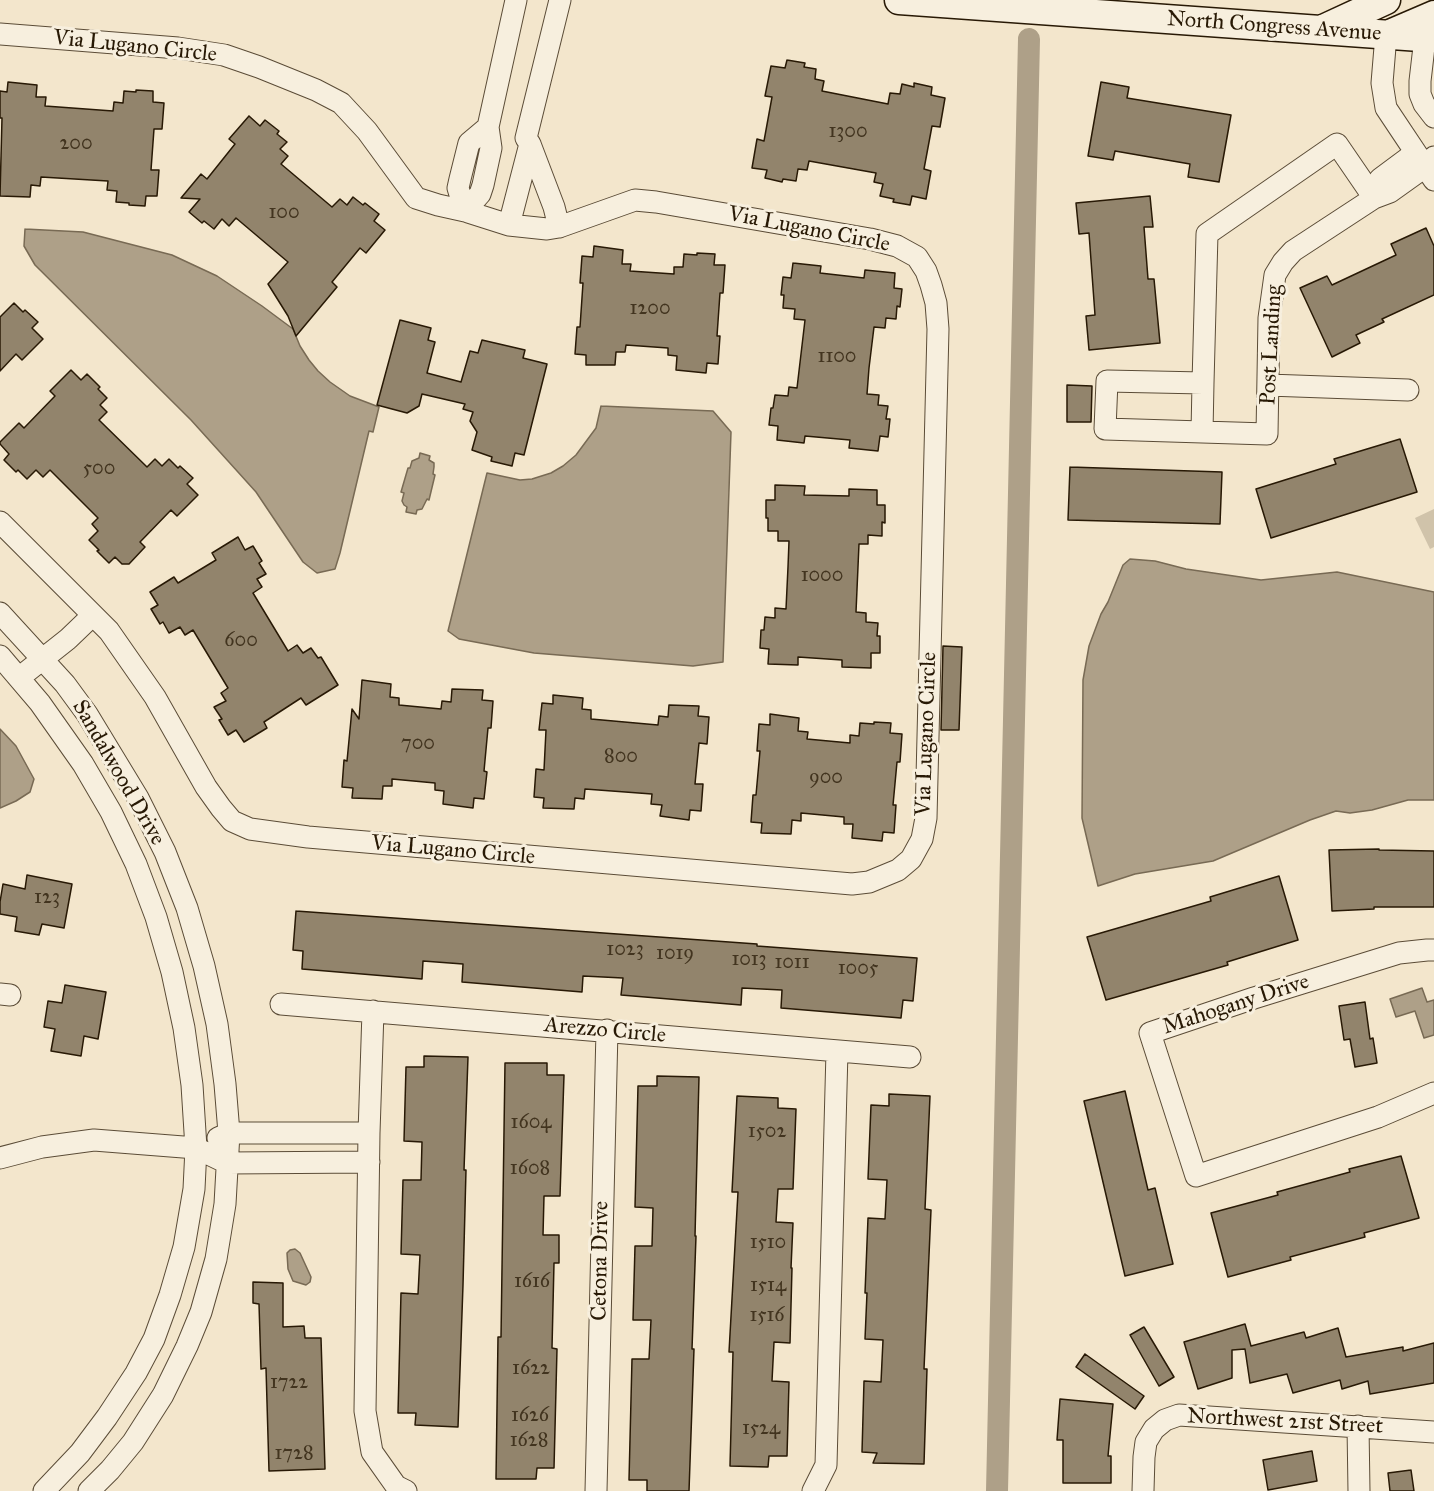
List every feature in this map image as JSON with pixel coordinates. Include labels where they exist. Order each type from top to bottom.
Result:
[{"type":"main road","name":"North Congress Avenue","points":[[899,0],[1386,35]]},
{"type":"main road","points":[[1320,30],[1386,0]]},
{"type":"main road","points":[[1386,35],[1431,30]]},
{"type":"street","points":[[465,211],[458,188],[470,142],[488,127],[516,0]]},
{"type":"street","points":[[559,227],[554,207],[526,138],[560,0]]},
{"type":"street","points":[[1431,30],[1420,81],[1420,94],[1434,117]]},
{"type":"street","name":"Via Lugano Circle","points":[[0,34],[178,48],[224,55],[259,67],[316,90],[341,104],[367,131],[416,198],[509,225],[547,229],[559,227],[635,200],[870,239],[897,246],[917,257],[926,271],[936,303],[938,329],[929,725],[926,818],[922,838],[911,859],[898,870],[869,882],[852,884],[308,837],[250,829],[232,821],[206,787],[155,697],[109,631],[0,522]]},
{"type":"street","name":"Post Landing","points":[[1203,432],[1267,434],[1269,318],[1275,275],[1293,251],[1374,198],[1380,178],[1427,164],[1384,102],[1382,83],[1386,35]]},
{"type":"street","points":[[509,225],[530,144]]},
{"type":"street","points":[[1203,383],[1107,381],[1105,429],[1203,432],[1207,234],[1337,144],[1374,198]]},
{"type":"street","points":[[1268,385],[1408,390]]},
{"type":"street","name":"Sandalwood Drive","points":[[0,613],[44,659],[87,714],[138,798],[165,852],[187,908],[204,966],[217,1024],[225,1084],[229,1133],[225,1204],[216,1259],[201,1312],[163,1395],[133,1442],[89,1491]]},
{"type":"street","points":[[20,677],[68,639],[93,615]]},
{"type":"street","name":"Sandalwood Drive","points":[[0,656],[20,677],[83,764],[111,812],[136,864],[156,917],[172,972],[184,1028],[192,1086],[196,1148],[194,1189],[184,1247],[154,1339],[136,1373],[107,1417],[80,1453],[44,1491]]},
{"type":"street","name":"Mahogany Drive","points":[[1434,950],[1399,953],[1149,1033],[1196,1176],[1378,1117],[1434,1093]]},
{"type":"street","name":"Arezzo Circle","points":[[282,1004],[910,1057]]},
{"type":"street","points":[[373,1011],[364,1411],[372,1452],[396,1486],[406,1491]]},
{"type":"street","name":"Cetona Drive","points":[[596,1491],[608,1030]]},
{"type":"street","points":[[813,1491],[826,1465],[837,1051]]},
{"type":"street","points":[[196,1148],[229,1133],[369,1132]]},
{"type":"street","points":[[308,1133],[309,1163]]},
{"type":"street","points":[[0,1158],[42,1147],[94,1140],[196,1148],[227,1163],[369,1162]]},
{"type":"street","name":"Northwest 21st Street","points":[[1143,1491],[1143,1457],[1146,1442],[1154,1429],[1165,1420],[1179,1415],[1434,1432]]},
{"type":"street","points":[[1358,1426],[1359,1491]]},
{"type":"shaded area","points":[[25,229],[83,232],[172,255],[217,276],[293,329],[309,360],[330,382],[350,396],[379,407],[373,432],[369,431],[335,569],[317,573],[303,562],[256,492],[191,420],[35,265],[24,246]]},
{"type":"shaded area","points":[[601,406],[713,411],[731,432],[723,662],[693,666],[534,653],[459,639],[448,631],[487,473],[520,480],[532,479],[551,473],[563,466],[576,455],[596,428]]},
{"type":"shaded area","points":[[420,453],[430,456],[429,460],[434,463],[433,474],[435,475],[429,500],[427,499],[422,509],[417,510],[416,514],[406,512],[407,507],[402,501],[404,493],[401,492],[408,468],[412,461],[419,458]]},
{"type":"shaded area","points":[[1434,509],[1434,547],[1430,549],[1415,518]]},
{"type":"shaded area","points":[[1130,559],[1155,561],[1186,569],[1261,580],[1337,572],[1434,592],[1434,800],[1408,800],[1372,810],[1350,813],[1336,811],[1213,861],[1135,874],[1098,886],[1082,818],[1083,680],[1089,646],[1101,614],[1123,565]]},
{"type":"shaded area","points":[[0,729],[16,746],[34,779],[30,792],[0,808]]},
{"type":"shaded area","points":[[1422,988],[1427,1002],[1434,1000],[1434,1035],[1424,1038],[1415,1011],[1396,1017],[1390,999]]},
{"type":"shaded area","points":[[295,1249],[300,1253],[311,1277],[310,1282],[306,1285],[293,1281],[288,1269],[287,1253]]},
{"type":"building","points":[[787,60],[805,63],[804,67],[816,69],[815,79],[824,81],[822,91],[888,104],[890,93],[900,94],[902,84],[914,87],[914,83],[932,87],[931,95],[945,98],[940,127],[932,126],[924,169],[931,171],[926,199],[912,196],[910,205],[893,202],[894,199],[880,196],[883,184],[874,182],[876,173],[809,161],[807,170],[798,169],[796,181],[783,179],[782,182],[765,178],[767,170],[752,168],[757,139],[764,141],[772,97],[765,96],[771,66],[785,68]]},
{"type":"building","points":[[8,82],[37,85],[36,97],[46,97],[45,106],[113,111],[114,102],[123,103],[124,91],[153,91],[153,102],[164,103],[162,129],[154,129],[151,170],[159,170],[157,196],[146,196],[145,206],[129,205],[129,203],[116,202],[117,191],[107,190],[108,181],[41,177],[40,186],[31,185],[30,197],[0,196],[2,118],[0,118],[0,91],[7,92]]},
{"type":"building","points":[[1101,82],[1129,87],[1127,98],[1231,115],[1219,182],[1188,177],[1190,164],[1115,151],[1113,160],[1088,156]]},
{"type":"building","points":[[249,116],[260,126],[265,120],[279,131],[277,134],[287,142],[280,149],[288,156],[281,164],[332,207],[340,199],[347,205],[353,197],[379,214],[374,221],[385,230],[366,253],[360,248],[332,282],[337,287],[296,336],[288,316],[268,284],[288,262],[236,218],[229,226],[222,219],[214,229],[189,212],[200,199],[181,198],[201,174],[207,179],[235,144],[229,139]]},
{"type":"building","points":[[1150,196],[1153,227],[1144,227],[1148,279],[1154,279],[1160,343],[1089,350],[1086,316],[1095,315],[1089,233],[1079,234],[1076,203]]},
{"type":"building","points":[[1426,228],[1434,246],[1434,295],[1382,319],[1384,322],[1356,335],[1360,343],[1332,357],[1300,288],[1327,276],[1332,285],[1396,255],[1391,244]]},
{"type":"building","points":[[594,246],[623,250],[622,264],[631,264],[630,271],[674,274],[674,267],[683,267],[684,254],[715,254],[714,265],[725,265],[723,293],[720,293],[718,364],[707,363],[706,373],[676,370],[677,356],[668,355],[668,348],[626,345],[625,352],[616,352],[615,365],[586,365],[586,355],[575,354],[577,327],[580,327],[582,256],[593,257]]},
{"type":"building","points":[[793,263],[821,266],[820,273],[864,278],[865,270],[895,273],[894,288],[902,289],[900,307],[897,306],[896,319],[886,318],[885,328],[874,327],[869,368],[867,394],[879,395],[878,405],[888,406],[886,419],[890,419],[888,437],[880,436],[878,451],[849,448],[850,440],[805,436],[804,443],[777,440],[778,426],[769,425],[775,395],[788,396],[789,387],[797,388],[805,320],[794,319],[795,309],[783,308],[784,295],[781,295],[783,277],[791,278]]},
{"type":"building","points":[[14,303],[38,322],[32,328],[43,339],[22,360],[16,354],[0,371],[0,317]]},
{"type":"building","points":[[400,320],[431,328],[428,340],[435,342],[427,373],[461,382],[470,351],[478,353],[482,340],[525,350],[523,358],[547,364],[524,455],[515,453],[512,466],[491,461],[492,457],[472,450],[477,432],[470,421],[473,412],[463,409],[465,404],[422,394],[419,406],[407,413],[377,405]]},
{"type":"building","points":[[71,370],[81,380],[87,374],[100,387],[98,389],[107,398],[100,405],[107,412],[99,420],[147,467],[155,459],[162,466],[169,459],[193,478],[187,484],[198,495],[177,516],[171,510],[140,542],[145,547],[129,564],[122,564],[115,557],[109,563],[97,551],[99,550],[89,540],[98,531],[92,524],[98,518],[50,470],[43,477],[36,470],[27,479],[4,460],[9,454],[0,442],[19,423],[24,428],[55,396],[50,391]]},
{"type":"building","points":[[1067,385],[1092,386],[1091,422],[1067,422]]},
{"type":"building","points":[[1400,439],[1417,492],[1271,538],[1256,489],[1336,464],[1334,459]]},
{"type":"building","points":[[1070,467],[1222,472],[1220,524],[1068,520]]},
{"type":"building","points":[[775,485],[805,486],[804,495],[849,496],[849,489],[877,490],[877,505],[885,505],[882,536],[868,535],[868,544],[859,544],[856,612],[866,613],[866,622],[878,623],[877,636],[880,636],[880,653],[871,653],[871,668],[842,667],[842,660],[798,657],[798,665],[768,664],[769,649],[760,648],[761,630],[764,630],[765,617],[775,618],[775,608],[786,609],[788,567],[789,541],[778,541],[778,531],[768,531],[766,500],[775,500]]},
{"type":"building","points":[[238,537],[245,550],[253,546],[262,561],[259,563],[266,574],[257,579],[262,587],[253,593],[288,651],[297,645],[303,653],[311,648],[318,658],[321,657],[338,685],[306,705],[301,698],[264,722],[267,728],[244,742],[236,730],[228,735],[219,720],[222,719],[214,707],[226,701],[221,693],[228,688],[193,630],[185,635],[180,627],[169,633],[151,609],[158,605],[150,592],[174,577],[178,583],[216,560],[212,553]]},
{"type":"building","points":[[943,646],[962,647],[959,730],[941,730]]},
{"type":"building","points":[[362,680],[391,684],[390,697],[399,698],[399,705],[441,709],[442,701],[451,702],[452,689],[483,690],[482,700],[493,701],[484,771],[487,772],[484,799],[474,798],[473,808],[443,804],[444,791],[435,790],[435,783],[392,779],[392,786],[383,786],[382,799],[352,798],[353,788],[342,787],[344,760],[347,761],[352,709],[359,719]]},
{"type":"building","points":[[553,695],[583,698],[582,709],[591,710],[591,719],[658,725],[659,716],[668,717],[669,705],[699,706],[698,716],[709,717],[707,744],[699,743],[695,784],[703,784],[701,811],[690,810],[689,820],[660,816],[662,805],[651,804],[652,794],[585,789],[584,799],[575,798],[574,809],[543,808],[544,798],[534,797],[536,769],[544,770],[546,730],[539,730],[542,703],[553,704]]},
{"type":"building","points":[[770,714],[799,718],[798,731],[808,732],[807,739],[850,743],[850,735],[859,736],[860,723],[891,723],[890,733],[902,734],[893,805],[896,805],[894,833],[883,832],[882,841],[852,838],[853,824],[844,824],[844,817],[801,813],[801,821],[792,820],[791,834],[761,833],[762,823],[751,822],[753,795],[756,795],[760,751],[757,751],[759,724],[770,725]]},
{"type":"building","points":[[1329,850],[1434,851],[1434,907],[1374,907],[1374,909],[1332,911]]},
{"type":"building","points":[[27,875],[72,884],[64,928],[42,924],[39,935],[15,931],[17,917],[0,914],[3,884],[25,889]]},
{"type":"building","points":[[1279,876],[1298,940],[1227,962],[1228,965],[1106,1000],[1087,937],[1211,901],[1210,897]]},
{"type":"building","points":[[296,911],[757,944],[757,946],[917,958],[913,1001],[903,1000],[901,1018],[781,1008],[782,990],[742,988],[741,1005],[621,995],[623,978],[583,976],[582,992],[462,982],[463,964],[423,961],[422,979],[302,969],[303,951],[293,950]]},
{"type":"building","points":[[65,985],[106,992],[98,1039],[84,1036],[81,1056],[51,1051],[55,1029],[44,1027],[48,1001],[62,1003]]},
{"type":"building","points":[[1365,1002],[1370,1039],[1373,1038],[1377,1063],[1355,1067],[1350,1039],[1344,1040],[1339,1006]]},
{"type":"building","points":[[424,1056],[468,1057],[458,1427],[415,1425],[416,1413],[398,1413],[401,1293],[418,1294],[420,1255],[401,1254],[403,1180],[421,1180],[422,1142],[404,1141],[406,1067],[424,1067]]},
{"type":"building","points":[[505,1063],[547,1063],[547,1075],[564,1075],[560,1196],[544,1196],[543,1235],[559,1235],[559,1263],[554,1263],[552,1348],[557,1349],[554,1468],[537,1468],[536,1479],[496,1479],[498,1337],[501,1337]]},
{"type":"building","points":[[657,1076],[699,1077],[689,1491],[647,1491],[647,1480],[629,1480],[632,1359],[649,1359],[651,1320],[633,1320],[635,1246],[652,1246],[653,1208],[635,1207],[638,1086],[657,1086]]},
{"type":"building","points":[[1125,1091],[1148,1190],[1155,1188],[1173,1264],[1125,1276],[1084,1101]]},
{"type":"building","points":[[889,1094],[930,1096],[925,1209],[931,1210],[924,1369],[927,1369],[924,1464],[873,1463],[877,1453],[862,1452],[864,1381],[881,1382],[883,1340],[865,1339],[868,1218],[885,1219],[887,1180],[868,1179],[871,1105],[889,1106]]},
{"type":"building","points":[[737,1096],[778,1098],[778,1108],[796,1109],[793,1189],[778,1189],[776,1222],[793,1223],[790,1343],[774,1342],[772,1381],[789,1382],[787,1456],[769,1456],[768,1467],[730,1466],[733,1352],[729,1352],[738,1192],[732,1192]]},
{"type":"building","points":[[1401,1156],[1419,1218],[1364,1233],[1365,1237],[1290,1257],[1291,1260],[1228,1277],[1211,1213],[1278,1195],[1277,1192],[1350,1172],[1349,1169]]},
{"type":"building","points":[[253,1282],[283,1283],[283,1327],[304,1326],[305,1338],[321,1338],[325,1469],[269,1471],[266,1368],[261,1369],[259,1304],[253,1303]]},
{"type":"building","points":[[1245,1324],[1251,1346],[1304,1332],[1306,1338],[1338,1328],[1346,1357],[1403,1347],[1403,1351],[1434,1343],[1434,1383],[1370,1394],[1368,1381],[1342,1389],[1340,1380],[1293,1393],[1287,1374],[1250,1383],[1245,1349],[1232,1350],[1232,1378],[1198,1389],[1184,1342]]},
{"type":"building","points":[[1144,1327],[1174,1377],[1159,1386],[1130,1335]]},
{"type":"building","points":[[1085,1354],[1144,1396],[1135,1409],[1076,1367]]},
{"type":"building","points":[[1060,1399],[1113,1404],[1108,1456],[1111,1456],[1111,1483],[1063,1483],[1063,1440],[1057,1440]]},
{"type":"building","points":[[1312,1451],[1317,1481],[1268,1490],[1263,1460]]},
{"type":"building","points":[[1411,1470],[1414,1491],[1390,1491],[1388,1473]]},
{"type":"waterway","points":[[997,1491],[1029,39]]}]
